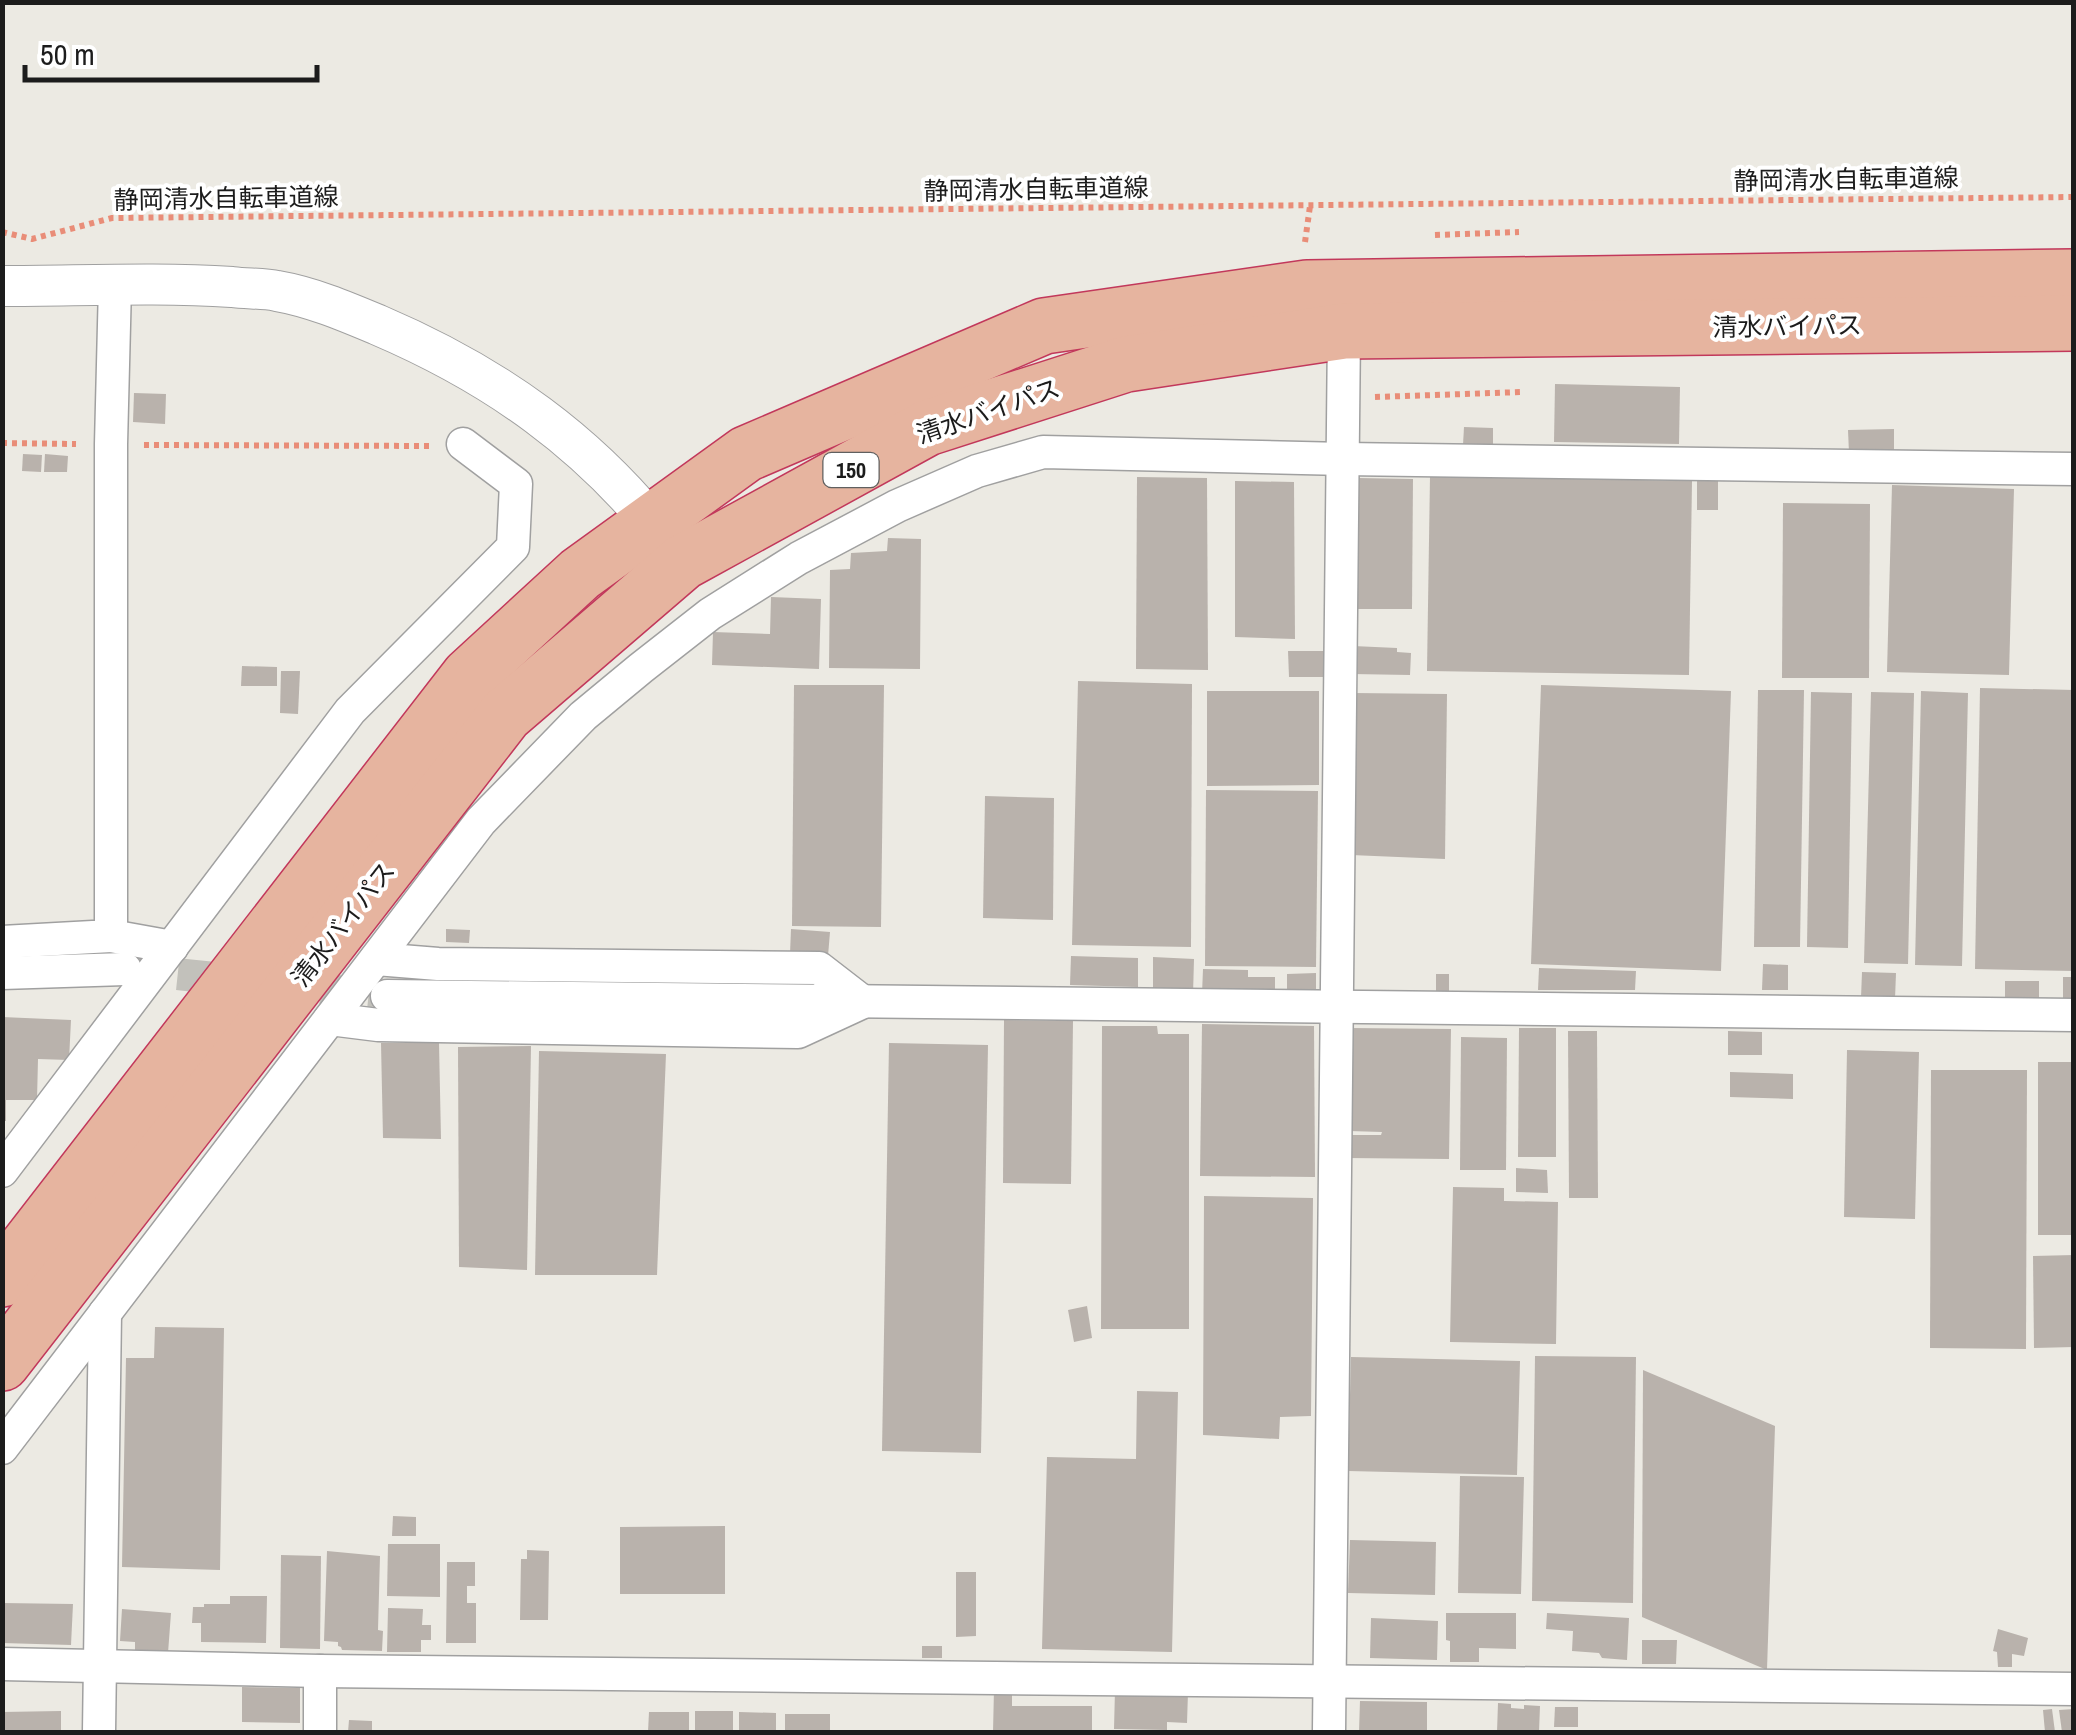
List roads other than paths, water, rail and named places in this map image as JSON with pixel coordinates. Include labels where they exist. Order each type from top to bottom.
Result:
[{"type":"highway","name":"清水バイパス","points":[[2,1363],[505,715],[746,454],[1044,326],[1307,288],[2074,277]]},
{"type":"highway","name":"清水バイパス","points":[[2,1279],[469,676],[580,574],[667,542],[927,428],[1126,364],[1344,331],[2074,323]]},
{"type":"street","points":[[2,286],[194,284],[277,291],[347,312],[424,344],[515,397],[588,454],[667,542]]},
{"type":"street","points":[[111,936],[115,285]]},
{"type":"street","points":[[1329,1732],[1344,331]]},
{"type":"street","points":[[2,1171],[350,711],[513,547],[516,484],[463,444]]},
{"type":"street","points":[[2,1448],[481,821],[583,716],[710,614],[799,558],[896,506],[977,470],[1043,452],[2074,469]]},
{"type":"street","points":[[2,942],[111,936],[172,947]]},
{"type":"street","points":[[376,959],[438,964],[819,968],[863,1002]]},
{"type":"street","points":[[2,973],[125,968]]},
{"type":"street","points":[[387,996],[2074,1015]]},
{"type":"street","points":[[330,1019],[378,1024],[798,1032],[863,1002]]},
{"type":"street","points":[[100,1732],[106,1313]]},
{"type":"street","points":[[2,1664],[320,1671],[2074,1689]]},
{"type":"street","points":[[320,1671],[320,1732]]},
{"type":"tunnel","points":[[130,969],[374,995]]}]
